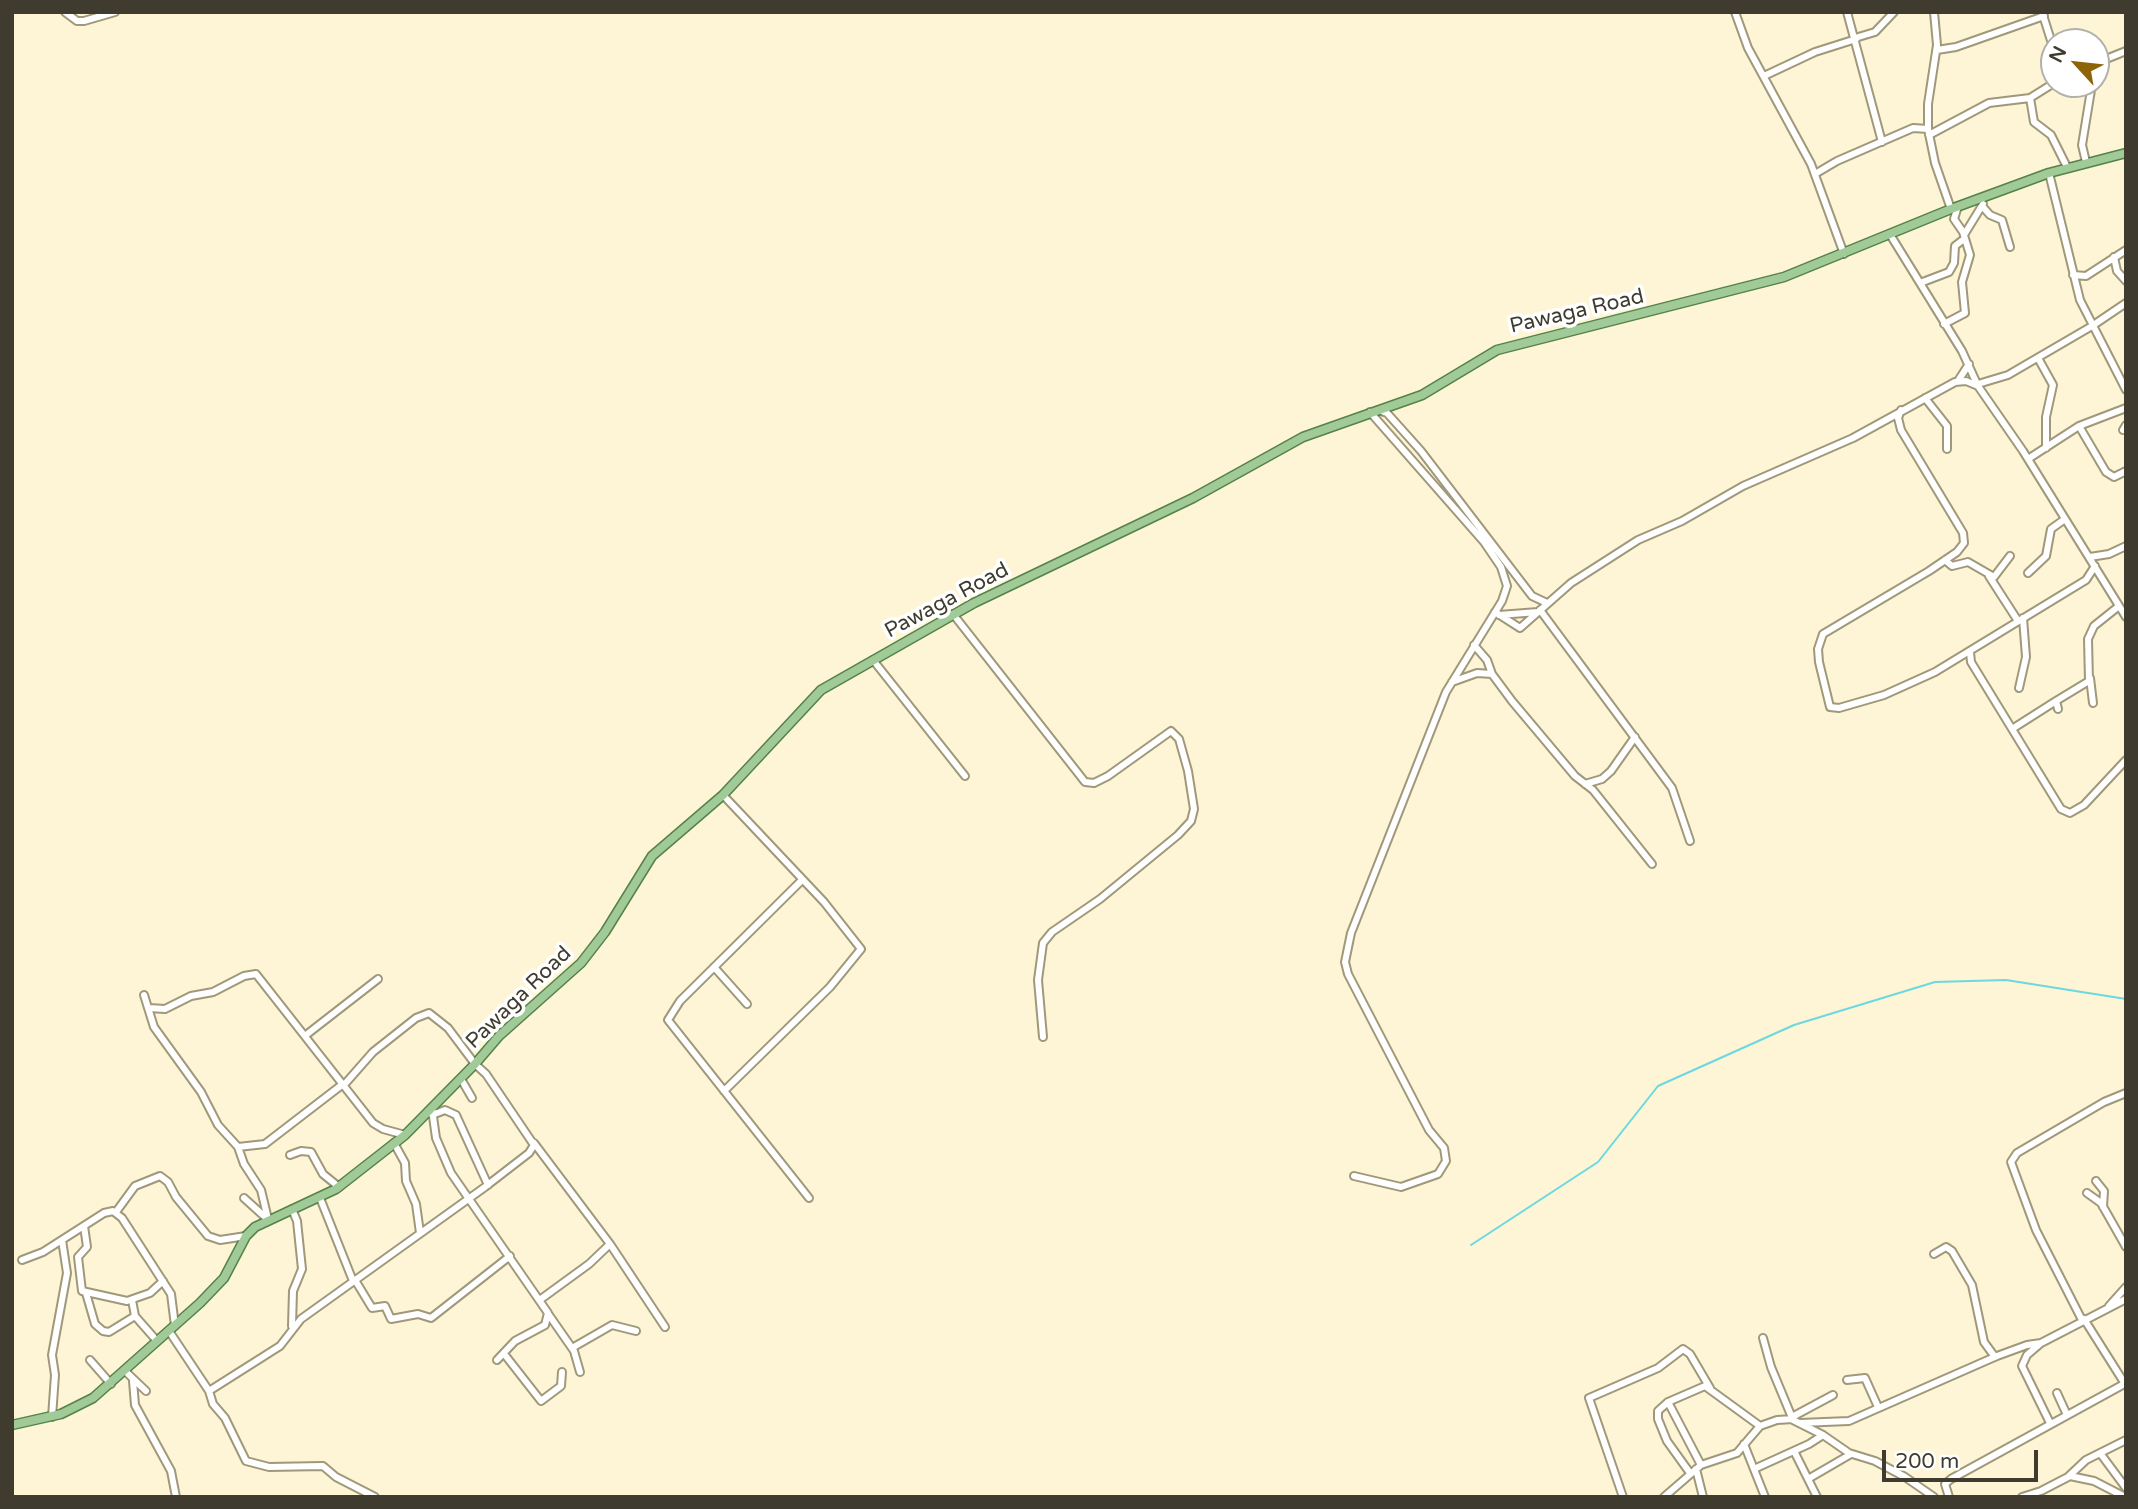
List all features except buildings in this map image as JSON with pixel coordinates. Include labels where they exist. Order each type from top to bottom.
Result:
[{"type":"main road","name":"Pawaga Road","points":[[12,1425],[51,1417],[80,1406],[111,1384],[224,1278],[246,1236],[268,1218],[320,1198],[339,1187],[432,1112],[499,1036],[581,963],[605,932],[643,867],[661,846],[723,795],[812,698],[873,660],[953,614],[1193,498],[1303,437],[1422,395],[1506,346],[1739,290],[1844,254],[1955,207],[2049,173],[2086,162],[2125,155]]},
{"type":"street","points":[[65,12],[77,21],[115,12]]},
{"type":"street","points":[[1735,12],[1748,48],[1815,174],[1844,254]]},
{"type":"street","points":[[1847,12],[1882,142]]},
{"type":"street","points":[[1764,76],[1815,52],[1875,32],[1894,12]]},
{"type":"street","points":[[1934,12],[1937,50],[1928,104],[1929,132],[1935,163],[1955,207],[1954,219],[1970,255],[1962,282],[1965,313],[1944,324]]},
{"type":"street","points":[[1937,50],[1956,47],[2043,14]]},
{"type":"street","points":[[1815,174],[1913,128],[1929,132],[1989,103],[2030,98],[2040,92]]},
{"type":"street","points":[[2030,98],[2034,122],[2051,135],[2067,167]]},
{"type":"street","points":[[2086,162],[2082,145],[2090,98]]},
{"type":"street","points":[[2049,173],[2073,275],[2092,327],[2126,390]]},
{"type":"street","points":[[1920,283],[1949,272],[1954,262],[1954,248],[1964,237],[1987,197]]},
{"type":"street","points":[[1982,206],[1990,215],[2003,220],[2010,247]]},
{"type":"street","points":[[1891,236],[1969,364],[1978,385],[2028,459],[2125,615]]},
{"type":"street","points":[[2073,275],[2086,275],[2126,250]]},
{"type":"street","points":[[2114,257],[2117,271],[2126,281]]},
{"type":"street","points":[[1958,381],[1978,385],[1999,379],[2092,327],[2126,303]]},
{"type":"street","points":[[2038,358],[2053,385],[2046,417],[2046,448]]},
{"type":"street","points":[[1497,614],[1520,628],[1547,603],[1605,559],[1638,540],[1682,521],[1743,486],[1853,438],[1958,381],[1969,364]]},
{"type":"street","points":[[1926,398],[1947,426],[1947,449]]},
{"type":"street","points":[[2028,459],[2079,426],[2126,408]]},
{"type":"street","points":[[1901,410],[1898,418],[1901,430],[1963,533],[1962,547],[1823,634],[1818,649],[1827,702],[1830,706],[1839,708],[1884,695],[1936,672],[2086,579],[2095,566]]},
{"type":"street","points":[[1374,411],[1387,413],[1422,451],[1532,596],[1547,603]]},
{"type":"street","points":[[1354,1176],[1401,1187],[1438,1174],[1446,1161],[1444,1148],[1429,1130],[1348,974],[1345,962],[1351,933],[1450,682],[1497,614],[1507,586],[1501,567],[1473,529],[1374,411]]},
{"type":"street","points":[[2079,426],[2106,472],[2114,477],[2126,471]]},
{"type":"street","points":[[2028,573],[2046,556],[2053,527],[2065,519]]},
{"type":"street","points":[[2090,557],[2109,554],[2126,546]]},
{"type":"street","points":[[1945,560],[1951,566],[1968,562],[1996,576],[2010,556]]},
{"type":"street","points":[[1988,574],[2021,619],[2026,656],[2020,688]]},
{"type":"street","points":[[2093,703],[2087,654],[2090,635],[2101,620],[2119,606]]},
{"type":"street","points":[[1497,614],[1539,611]]},
{"type":"street","points":[[1539,611],[1672,788],[1690,841]]},
{"type":"street","points":[[953,614],[1085,782],[1094,783],[1108,776],[1171,731],[1179,738],[1188,771],[1194,809],[1186,827],[1100,899],[1046,938],[1038,980],[1043,1037]]},
{"type":"street","points":[[1474,645],[1487,660],[1492,674],[1512,701],[1652,864]]},
{"type":"street","points":[[1970,652],[1971,662],[2061,809],[2070,813],[2084,805],[2126,760]]},
{"type":"street","points":[[873,660],[965,776]]},
{"type":"street","points":[[1450,682],[1468,675],[1492,674]]},
{"type":"street","points":[[2012,729],[2090,678]]},
{"type":"street","points":[[2056,701],[2058,709]]},
{"type":"street","points":[[1586,784],[1602,779],[1611,771],[1635,737]]},
{"type":"street","points":[[723,795],[859,943],[860,952],[724,1091]]},
{"type":"street","points":[[802,880],[674,1007],[668,1020],[809,1198]]},
{"type":"street","points":[[714,967],[747,1004]]},
{"type":"street","points":[[149,1007],[165,1009],[191,996],[213,992],[244,976],[256,974],[373,1123],[383,1129],[405,1135]]},
{"type":"street","points":[[306,1035],[378,979]]},
{"type":"street","points":[[144,995],[153,1025],[201,1092],[218,1125],[238,1147],[246,1169],[261,1190],[268,1218]]},
{"type":"street","points":[[238,1147],[270,1141],[343,1085],[373,1052],[424,1013],[448,1028],[475,1064],[486,1074],[610,1244],[665,1327]]},
{"type":"street","points":[[461,1079],[472,1098]]},
{"type":"street","points":[[1949,1497],[1945,1484],[1951,1479],[2125,1384],[2083,1320],[2036,1230],[2011,1162],[2017,1153],[2104,1101],[2126,1093]]},
{"type":"street","points":[[488,1185],[456,1115],[445,1110],[432,1112],[447,1166],[468,1200],[541,1299],[580,1362],[580,1372]]},
{"type":"street","points":[[394,1143],[405,1163],[406,1181],[416,1204],[421,1233]]},
{"type":"street","points":[[209,1391],[280,1346],[292,1326],[488,1185],[529,1153],[534,1143]]},
{"type":"street","points":[[290,1155],[301,1150],[311,1152],[323,1174],[339,1187]]},
{"type":"street","points":[[116,1212],[135,1186],[160,1176],[168,1182],[176,1197],[208,1236],[220,1240],[246,1236]]},
{"type":"street","points":[[2095,1181],[2104,1191],[2104,1207]]},
{"type":"street","points":[[2087,1193],[2104,1207],[2125,1246]]},
{"type":"street","points":[[244,1198],[268,1218]]},
{"type":"street","points":[[320,1198],[354,1280],[372,1308],[386,1306],[391,1319],[418,1314],[431,1318],[510,1256]]},
{"type":"street","points":[[292,1209],[297,1221],[302,1269],[293,1291],[292,1326]]},
{"type":"street","points":[[22,1260],[62,1240],[107,1211],[116,1212],[173,1299],[172,1328],[246,1461],[269,1467],[323,1466],[374,1497]]},
{"type":"street","points":[[84,1226],[87,1247],[78,1260],[81,1288],[86,1293],[95,1324],[103,1331],[109,1332],[135,1316]]},
{"type":"street","points":[[51,1417],[55,1375],[52,1355],[67,1273],[62,1240]]},
{"type":"street","points":[[541,1299],[589,1265],[610,1244]]},
{"type":"street","points":[[1934,1254],[1946,1247],[1952,1251],[1972,1285],[1984,1342],[1995,1357]]},
{"type":"street","points":[[86,1293],[132,1300],[150,1293],[163,1281]]},
{"type":"street","points":[[2108,1307],[2126,1287]]},
{"type":"street","points":[[2050,1423],[2022,1366],[2027,1354],[2041,1343],[2126,1299]]},
{"type":"street","points":[[132,1300],[135,1316],[157,1342]]},
{"type":"street","points":[[497,1360],[515,1341],[545,1325],[549,1315]]},
{"type":"street","points":[[572,1348],[612,1325],[636,1331]]},
{"type":"street","points":[[1763,1338],[1771,1367],[1792,1418],[1823,1434],[1852,1454],[1875,1461],[1934,1497]]},
{"type":"street","points":[[1800,1423],[1846,1422],[1995,1357],[2027,1345],[2041,1343]]},
{"type":"street","points":[[1623,1497],[1589,1398],[1658,1368],[1683,1349],[1710,1388],[1760,1426]]},
{"type":"street","points":[[505,1354],[541,1401],[561,1386],[562,1372]]},
{"type":"street","points":[[90,1360],[111,1384]]},
{"type":"street","points":[[125,1371],[146,1391]]},
{"type":"street","points":[[1847,1380],[1865,1378],[1878,1407]]},
{"type":"street","points":[[133,1381],[135,1405],[171,1471],[176,1497]]},
{"type":"street","points":[[1696,1469],[1667,1441],[1658,1419],[1658,1411],[1668,1402],[1700,1387],[1710,1388]]},
{"type":"street","points":[[2057,1393],[2067,1415]]},
{"type":"street","points":[[1664,1497],[1696,1469],[1731,1458],[1760,1426],[1792,1418],[1833,1395]]},
{"type":"street","points":[[1668,1402],[1696,1469],[1703,1497]]},
{"type":"street","points":[[1755,1469],[1823,1434]]},
{"type":"street","points":[[2022,1497],[2041,1491],[2068,1476],[2086,1460],[2125,1441]]},
{"type":"street","points":[[1744,1444],[1765,1497]]},
{"type":"street","points":[[1794,1451],[1817,1497]]},
{"type":"street","points":[[2100,1453],[2126,1488]]},
{"type":"street","points":[[1808,1479],[1852,1454]]},
{"type":"street","points":[[2068,1476],[2094,1481],[2125,1497]]},
{"type":"waterway","points":[[1471,1245],[1598,1162],[1658,1086],[1794,1025],[1935,982],[2006,980],[2126,999]]}]
